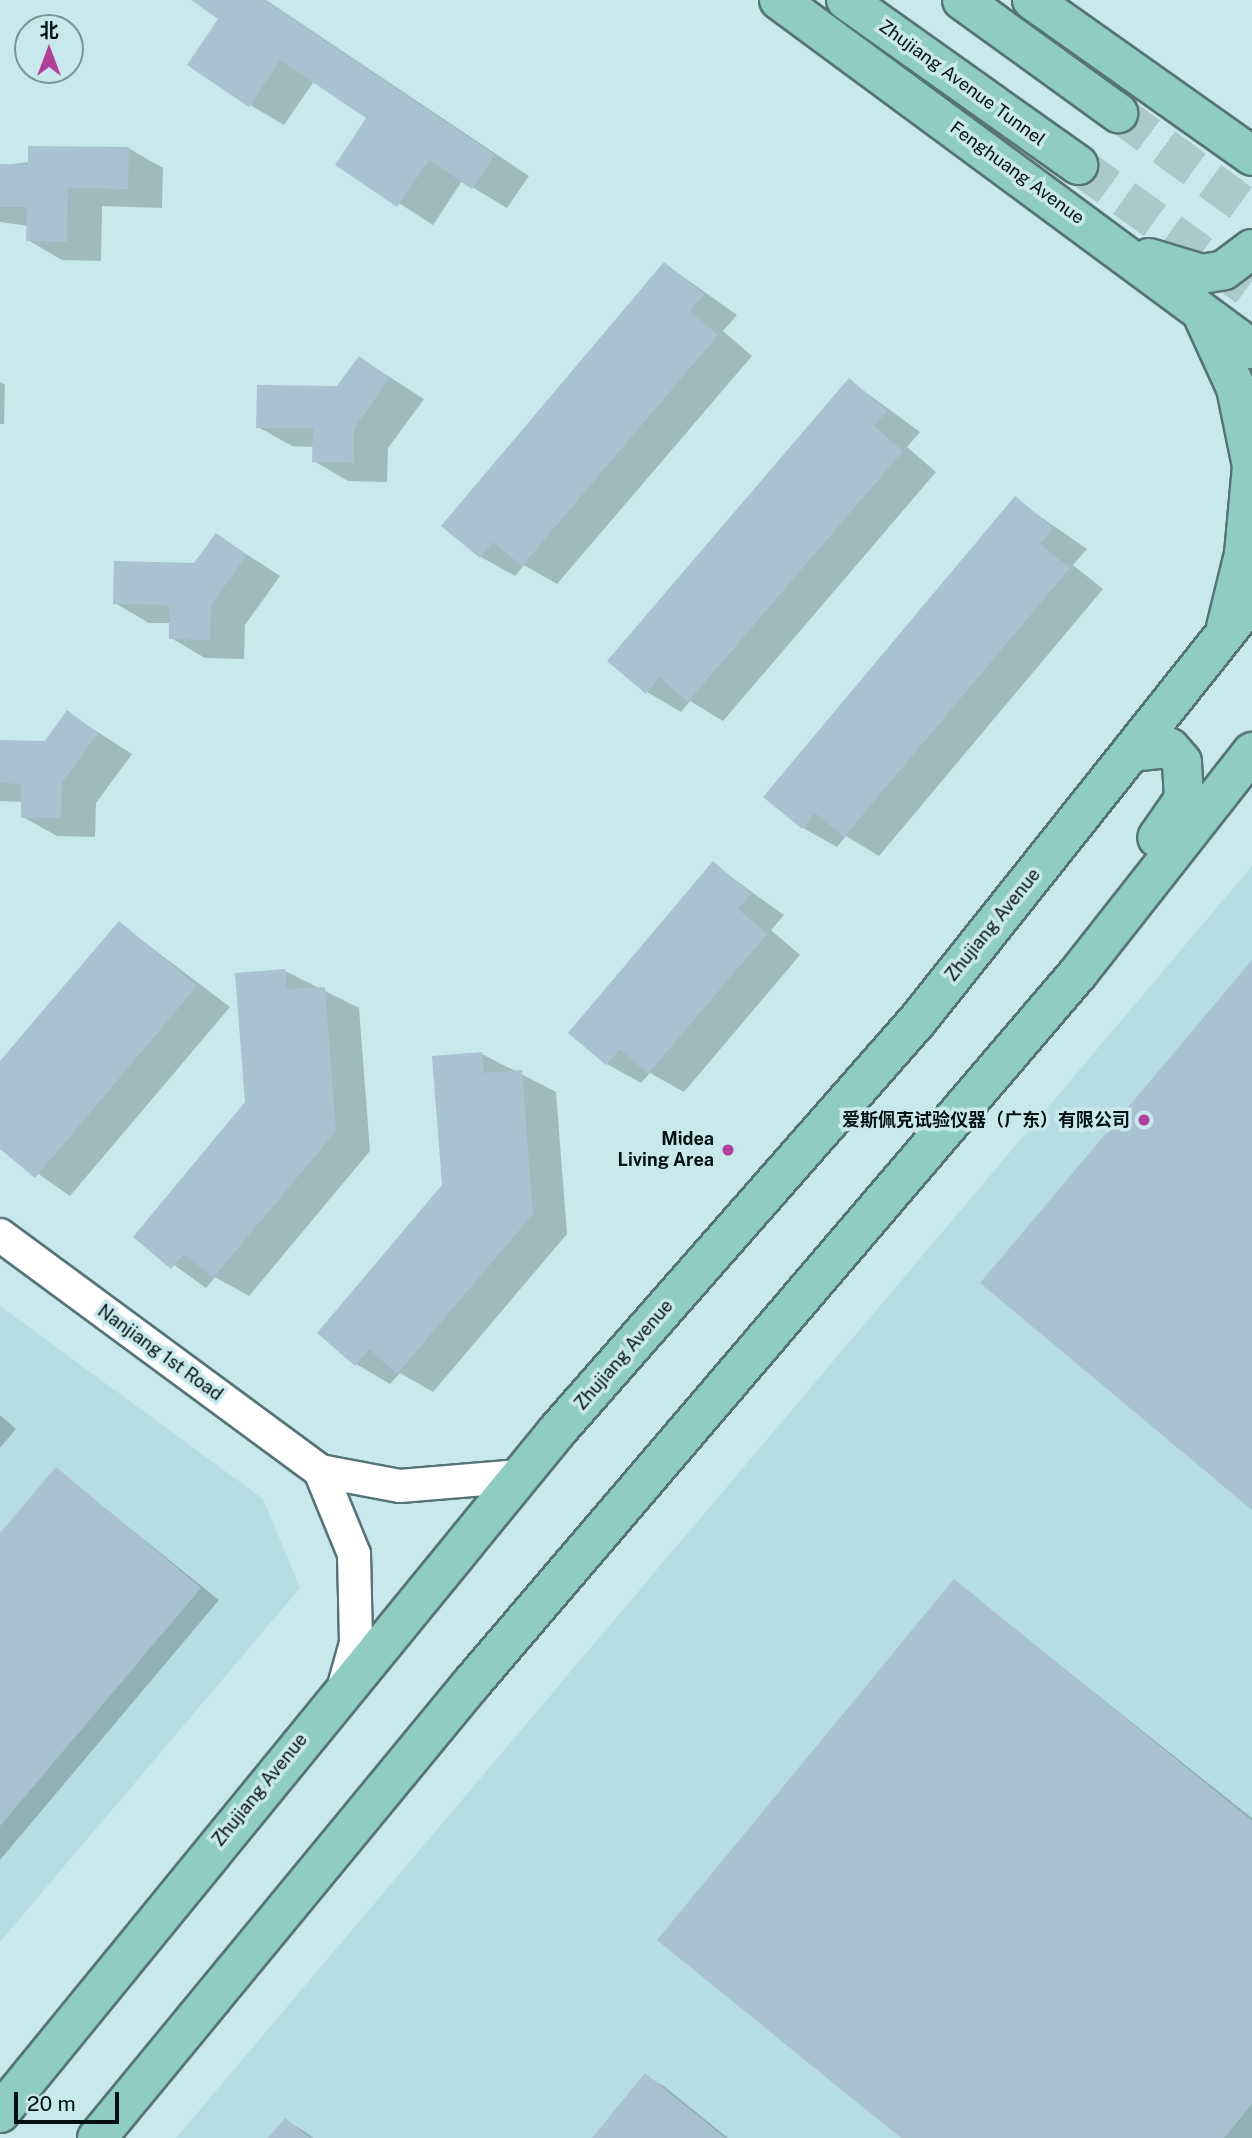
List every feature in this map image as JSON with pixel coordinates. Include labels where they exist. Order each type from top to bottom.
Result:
[{"type":"main road","name":"Fenghuang Avenue","points":[[779,0],[1118,246],[1252,349]]},
{"type":"main road","name":"Zhujiang Avenue Tunnel","points":[[846,0],[1077,165]]},
{"type":"main road","points":[[962,0],[1118,113]]},
{"type":"main road","points":[[1032,0],[1252,156]]},
{"type":"main road","points":[[1203,121],[1252,171]]},
{"type":"main road","points":[[1118,246],[1202,274],[1224,270],[1252,249]]},
{"type":"main road","points":[[1118,246],[1207,320],[1237,388],[1252,466],[1244,554],[1224,636]]},
{"type":"main road","name":"Zhujiang Avenue","points":[[0,2113],[344,1686],[520,1476],[918,1020],[1252,600]]},
{"type":"main road","points":[[1101,944],[1130,879],[1184,799],[1182,762],[1170,748],[1130,752]]},
{"type":"main road","points":[[97,2138],[471,1684],[1101,944],[1252,752]]},
{"type":"street","name":"Nanjiang 1st Road","points":[[0,1235],[320,1471]]},
{"type":"street","points":[[320,1471],[400,1486],[520,1476]]},
{"type":"street","points":[[320,1471],[354,1554],[356,1643],[344,1686]]},
{"type":"shaded area","points":[[1252,866],[1252,2138],[176,2138],[434,1833]]},
{"type":"shaded area","points":[[0,1306],[263,1499],[300,1588],[0,1942]]},
{"type":"building","points":[[191,0],[264,0],[495,155],[472,189],[429,160],[397,207],[335,165],[366,118],[280,60],[249,107],[187,65],[218,19]]},
{"type":"building","points":[[28,146],[129,147],[128,189],[68,188],[67,242],[26,241],[27,207],[0,207],[0,164],[28,165]]},
{"type":"building","points":[[664,262],[704,294],[690,311],[718,335],[522,566],[493,542],[480,558],[441,526]]},
{"type":"building","points":[[359,356],[390,378],[354,428],[354,463],[312,462],[313,428],[256,428],[257,385],[337,386]]},
{"type":"building","points":[[849,378],[887,411],[874,426],[903,451],[688,702],[659,677],[646,694],[607,661]]},
{"type":"building","points":[[1015,496],[1053,528],[1040,544],[1070,568],[844,837],[815,813],[802,829],[763,797]]},
{"type":"building","points":[[216,533],[247,555],[211,605],[210,640],[169,639],[169,605],[113,604],[114,561],[194,563]]},
{"type":"building","points":[[67,710],[98,733],[62,783],[61,818],[21,818],[21,784],[0,783],[0,740],[45,741]]},
{"type":"building","points":[[713,861],[751,894],[738,909],[767,934],[648,1074],[620,1049],[606,1065],[568,1033]]},
{"type":"building","points":[[119,921],[197,986],[35,1178],[0,1149],[0,1061]]},
{"type":"building","points":[[1252,960],[1252,1510],[980,1283]]},
{"type":"building","points":[[285,969],[287,989],[325,987],[336,1131],[213,1278],[184,1254],[171,1269],[133,1237],[245,1102],[235,973]]},
{"type":"building","points":[[482,1052],[484,1073],[522,1070],[533,1214],[397,1374],[369,1349],[355,1366],[317,1333],[442,1185],[432,1056]]},
{"type":"building","points":[[56,1467],[201,1588],[0,1826],[0,1533]]},
{"type":"building","points":[[954,1579],[1252,1821],[1252,2104],[1224,2138],[901,2138],[657,1940]]},
{"type":"building","points":[[645,2073],[725,2138],[592,2138]]},
{"type":"building","points":[[285,2118],[310,2138],[268,2138]]},
{"type":"tunnel","points":[[1118,113],[1252,211]]},
{"type":"tunnel","points":[[1078,165],[1252,291]]},
{"type":"place","name":"爱斯佩克试验仪器（广东）有限公司","points":[[1144,1120]]},
{"type":"place","name":"Midea Living Area","points":[[728,1150]]}]
